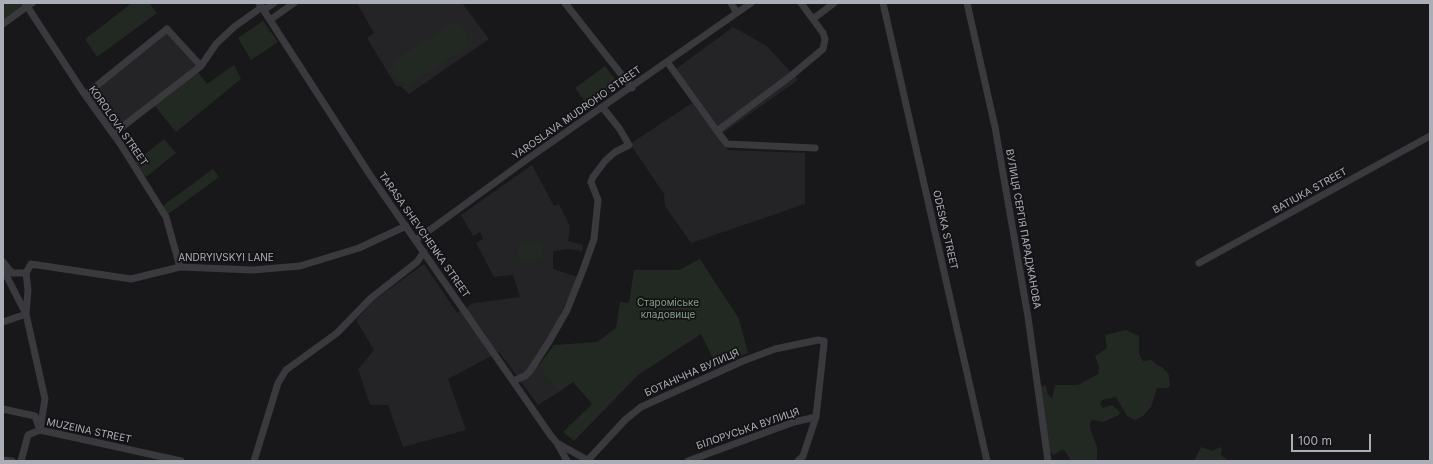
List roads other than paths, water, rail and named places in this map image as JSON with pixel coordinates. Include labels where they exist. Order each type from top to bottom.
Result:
[{"type":"street","points":[[113,134],[201,66],[216,44],[234,27],[262,7],[274,3]]},
{"type":"street","points":[[270,20],[294,3]]},
{"type":"street","points":[[565,3],[632,88]]},
{"type":"street","points":[[731,3],[737,13]]},
{"type":"street","name":"YAROSLAVA MUDROHO STREET","points":[[416,240],[526,160],[668,63],[750,3]]},
{"type":"street","points":[[717,131],[792,75],[823,49],[825,39],[801,3]]},
{"type":"street","points":[[813,19],[834,3]]},
{"type":"street","name":"ODESKA STREET","points":[[882,3],[987,461]]},
{"type":"street","name":"ВУЛИЦЯ СЕРГІЯ ПАРАДЖАНОВА","points":[[967,3],[995,127],[1028,317],[1048,461]]},
{"type":"street","points":[[3,24],[28,4]]},
{"type":"street","name":"KOROLOVA STREET","points":[[28,4],[85,95],[113,134],[166,217],[180,267]]},
{"type":"street","name":"TARASA SHEVCHENKA STREET","points":[[262,7],[370,175],[557,443],[589,461]]},
{"type":"street","points":[[85,95],[167,29],[201,66]]},
{"type":"street","points":[[668,63],[727,144],[815,148]]},
{"type":"street","points":[[513,381],[525,376],[530,371],[567,310],[594,239],[598,200],[591,182],[605,162],[615,152],[629,145],[619,128],[603,108]]},
{"type":"street","name":"BATIUKA STREET","points":[[1200,263],[1430,136]]},
{"type":"street","name":"ANDRYIVSKYI LANE","points":[[26,273],[31,264],[131,278],[180,267],[253,270],[300,266],[359,248],[406,226]]},
{"type":"street","points":[[254,461],[278,383],[286,370],[337,333],[371,298],[417,262],[424,252]]},
{"type":"street","points":[[3,262],[12,273],[26,273],[28,290],[26,314]]},
{"type":"street","points":[[3,265],[5,273],[26,314],[45,399],[40,430],[28,435],[21,461]]},
{"type":"street","points":[[3,322],[26,314]]},
{"type":"street","name":"БОТАНІЧНА ВУЛИЦЯ","points":[[589,461],[625,420],[641,407],[743,361],[775,349],[814,340],[824,341],[816,417]]},
{"type":"street","name":"MUZEINA STREET","points":[[3,409],[35,416],[40,430],[181,461]]},
{"type":"street","points":[[798,461],[803,456],[816,417]]},
{"type":"street","name":"БІЛОРУСЬКА ВУЛИЦЯ","points":[[688,461],[794,422],[816,417]]},
{"type":"street","points":[[557,443],[567,461]]},
{"type":"street","points":[[3,460],[12,461]]},
{"type":"park label","name":"Староміське кладовище","points":[[668,308]]}]
